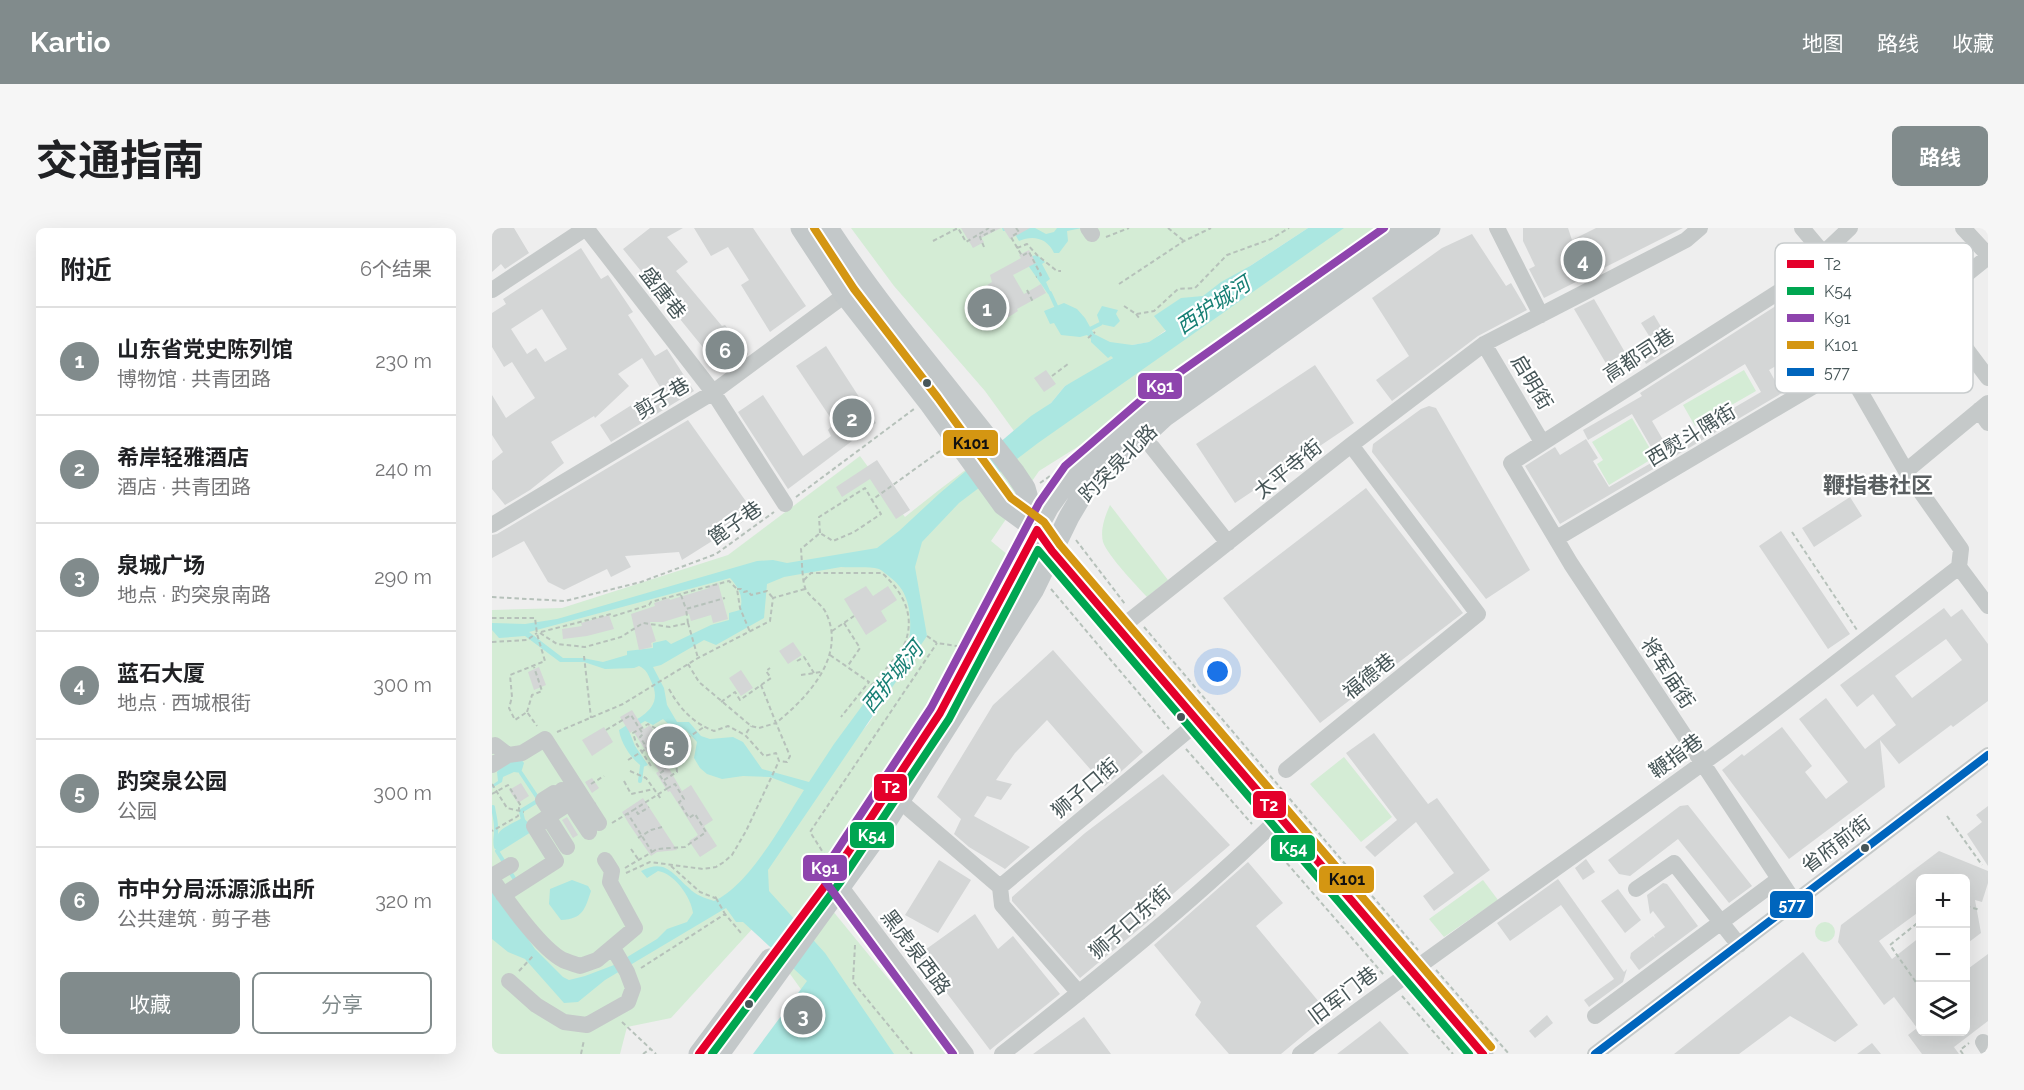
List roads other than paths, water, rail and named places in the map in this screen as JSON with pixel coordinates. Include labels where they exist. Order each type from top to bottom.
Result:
[{"type":"main road","points":[[801,228],[845,295],[930,404],[950,448],[1003,505],[1037,530],[1052,551],[1127,622],[1198,722],[1280,817],[1419,964],[1483,1054]]},
{"type":"main road","points":[[828,228],[854,269],[889,316],[1015,472],[1025,488],[1037,530]]},
{"type":"main road","name":"趵突泉北路","points":[[830,883],[940,713],[1048,508],[1073,473],[1152,405],[1402,228]]},
{"type":"main road","name":"趵突泉北路","points":[[830,883],[900,801],[1040,577],[1064,526],[1085,490],[1164,417],[1430,228]]},
{"type":"main road","points":[[719,1054],[777,961],[830,883]]},
{"type":"main road","points":[[699,1054],[777,961]]},
{"type":"street","points":[[492,290],[586,228]]},
{"type":"street","name":"盛唐巷","points":[[586,228],[713,392],[785,504]]},
{"type":"street","points":[[1497,228],[1541,315]]},
{"type":"street","name":"太平寺街","points":[[1127,622],[1351,445],[1485,344],[1686,240],[1700,228]]},
{"type":"street","points":[[1802,228],[1815,243]]},
{"type":"street","points":[[1834,243],[1850,228]]},
{"type":"street","points":[[1963,228],[1988,256],[1973,268]]},
{"type":"street","name":"高都司巷","points":[[1511,463],[1775,294]]},
{"type":"street","name":"剪子巷","points":[[492,525],[713,392],[845,295]]},
{"type":"street","name":"启明街","points":[[1485,344],[1542,442]]},
{"type":"street","points":[[1973,358],[1988,378]]},
{"type":"street","name":"西熨斗隅街","points":[[1557,538],[1802,393]]},
{"type":"street","points":[[1861,393],[1906,471],[1960,549],[1959,567],[1988,606]]},
{"type":"street","points":[[1906,471],[1985,412]]},
{"type":"street","name":"福德巷","points":[[1286,770],[1479,615],[1351,445]]},
{"type":"street","points":[[1152,447],[1228,543]]},
{"type":"street","name":"将军庙街","points":[[1511,463],[1571,564],[1795,903]]},
{"type":"street","name":"鞭指巷","points":[[1419,964],[1703,764],[1959,567]]},
{"type":"street","name":"狮子口街","points":[[1000,887],[1198,722]]},
{"type":"street","points":[[492,765],[508,755],[522,753],[541,733],[571,779],[583,810],[598,827]]},
{"type":"street","points":[[492,746],[508,755]]},
{"type":"street","name":"省府前街","points":[[1595,1054],[1988,755]]},
{"type":"street","points":[[900,801],[1000,887],[1002,905],[1079,993]]},
{"type":"street","points":[[503,896],[535,871],[556,861],[540,844],[534,826],[550,815],[563,840],[540,844]]},
{"type":"street","name":"狮子口东街","points":[[1002,1054],[1079,993],[1280,817]]},
{"type":"street","points":[[502,871],[503,896],[544,944],[561,959],[580,966],[597,960],[635,928],[616,876],[605,860]]},
{"type":"street","points":[[1636,889],[1674,863],[1739,945]]},
{"type":"street","points":[[1595,1016],[1779,879]]},
{"type":"street","name":"黑虎泉西路","points":[[830,883],[966,1054]]},
{"type":"street","points":[[513,977],[536,1005],[564,1022],[587,1025],[628,1002],[633,988],[613,948]]},
{"type":"street","name":"旧军门巷","points":[[1300,1054],[1419,964]]},
{"type":"water","points":[[1002,228],[1035,228],[1046,234],[1054,232],[1057,228],[1082,228],[1067,231],[1068,241],[1059,253],[1054,253],[1044,241],[1029,238],[1019,241],[1013,231],[1003,231]]},
{"type":"water","name":"西护城河","points":[[1308,228],[1344,228],[1038,443],[959,503],[922,542],[915,567],[927,636],[768,870],[769,891],[825,953],[894,1054],[753,1054],[807,981],[743,922],[736,922],[726,908],[605,980],[578,1002],[564,1003],[525,959],[508,952],[492,939],[492,887],[535,949],[563,977],[569,980],[614,965],[657,939],[667,929],[687,922],[693,913],[685,893],[670,876],[658,871],[647,878],[641,871],[656,866],[668,869],[694,893],[714,901],[740,882],[752,868],[804,790],[770,777],[743,776],[722,779],[707,774],[694,758],[697,742],[686,730],[677,732],[663,719],[653,725],[645,721],[629,731],[635,746],[648,765],[643,767],[628,751],[619,730],[648,711],[655,699],[649,676],[645,670],[639,666],[605,669],[584,662],[560,662],[525,636],[499,638],[492,630],[492,623],[525,624],[557,619],[757,561],[773,560],[787,563],[877,548],[1031,416],[1051,403],[1065,386],[1113,358],[1111,356],[1108,358],[1087,335],[1080,337],[1061,335],[1054,323],[1050,324],[1044,311],[1064,303],[1077,309],[1094,334],[1110,342],[1132,345],[1149,342],[1166,331],[1154,316],[1181,298],[1203,296],[1221,282]],"holes":[[[841,567],[879,569],[898,584],[909,607],[909,642],[809,782],[762,769],[743,742],[733,737],[710,739],[701,736],[689,722],[677,722],[667,705],[664,688],[653,667],[661,665],[704,640],[716,645],[764,618],[767,584],[784,577]],[[730,578],[740,593],[740,610],[729,613],[729,620],[711,625],[671,644],[666,640],[653,643],[653,648],[627,651],[627,655],[603,662],[583,658],[563,658],[529,632]]]},
{"type":"water","points":[[1037,255],[1045,262],[1042,264],[1050,279],[1046,282],[1051,293],[1048,294],[1023,258]]},
{"type":"water","points":[[1102,306],[1118,310],[1116,314],[1120,321],[1114,327],[1100,324],[1097,315]]},
{"type":"water","points":[[520,758],[524,763],[521,773],[514,772],[503,777],[502,782],[492,788],[492,785],[498,781],[497,772],[509,759]]},
{"type":"water","points":[[522,818],[532,829],[497,851],[496,838],[501,830]]},
{"type":"water","points":[[572,880],[588,886],[591,891],[579,915],[561,920],[549,904],[550,889]]},
{"type":"waterway","points":[[1050,293],[1056,306]]},
{"type":"waterway","points":[[1090,329],[1100,324]]},
{"type":"waterway","points":[[640,781],[642,766]]},
{"type":"waterway","points":[[521,773],[539,800],[521,811],[523,820],[529,827]]},
{"type":"waterway","points":[[493,807],[496,847]]},
{"type":"waterway","points":[[532,829],[551,861],[517,883],[497,851],[532,829]]},
{"type":"place","name":"蓝石大厦","points":[[1583,260]]},
{"type":"place","name":"山东省党史陈列馆","points":[[987,308]]},
{"type":"place","name":"市中分局泺源派出所","points":[[725,350]]},
{"type":"place","name":"希岸轻雅酒店","points":[[852,418]]},
{"type":"place","name":"趵突泉公园","points":[[669,746]]},
{"type":"place","name":"泉城广场","points":[[803,1015]]},
{"type":"district","name":"鞭指巷社区","points":[[1878,485]]}]
